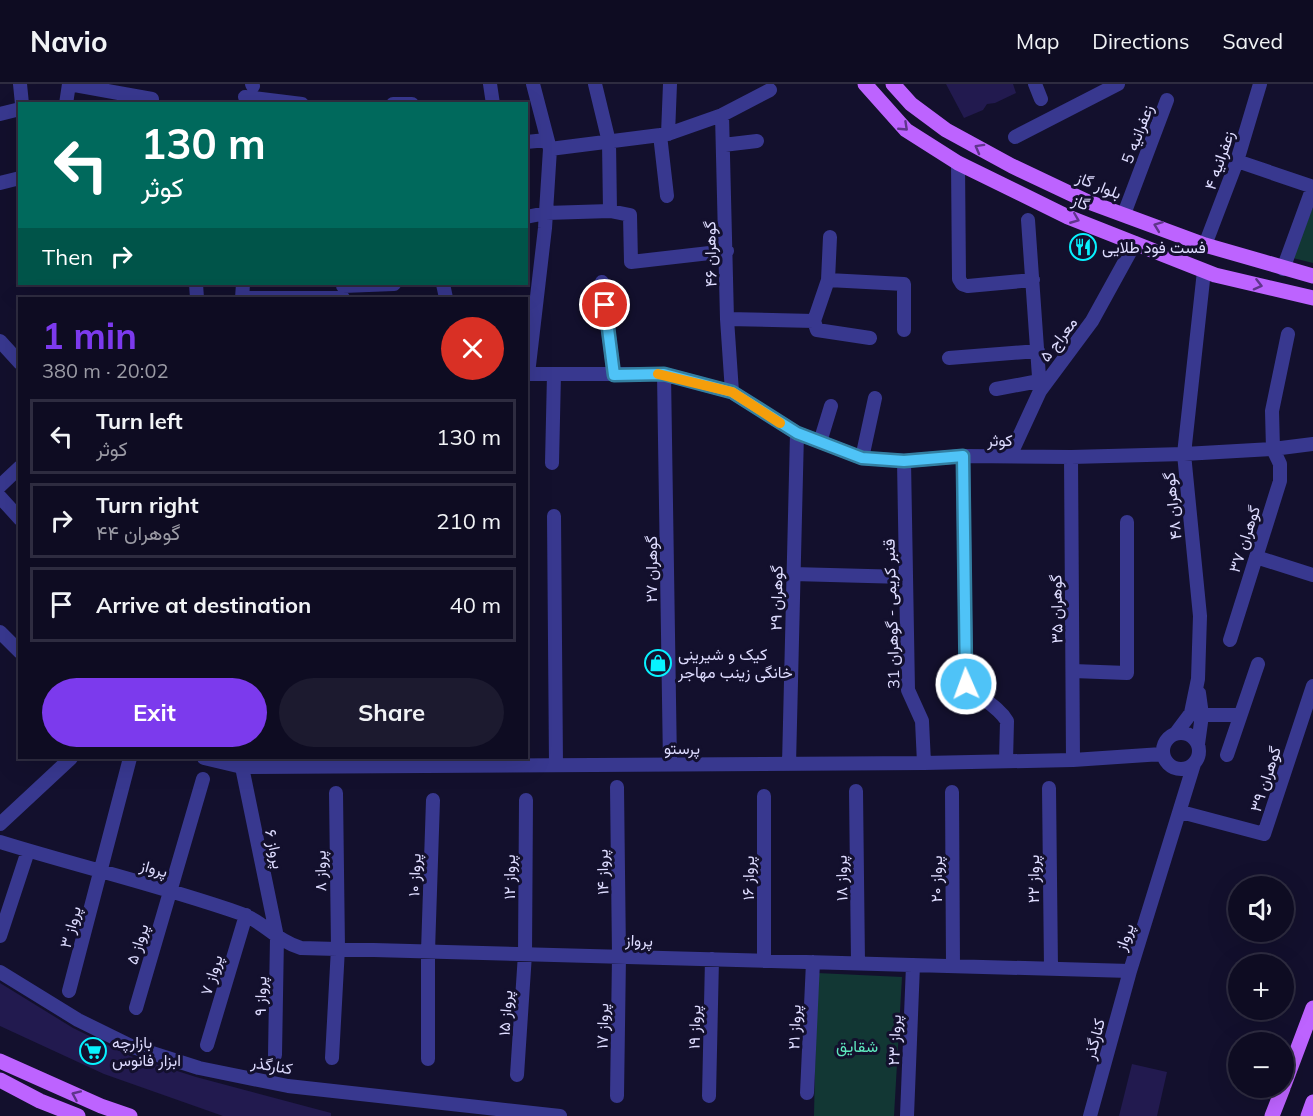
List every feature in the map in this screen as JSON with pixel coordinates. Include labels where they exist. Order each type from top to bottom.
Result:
[{"type":"main road","name":"گاز","points":[[865,84],[906,130],[958,163],[1068,217],[1215,275],[1313,298]]},
{"type":"main road","name":"بلوار گاز","points":[[893,84],[911,104],[956,136],[1086,201],[1205,245],[1313,276]]},
{"type":"main road","points":[[1294,1059],[1313,1008]]},
{"type":"main road","points":[[0,1061],[101,1106],[130,1116]]},
{"type":"main road","points":[[0,1080],[40,1101],[78,1116]]},
{"type":"main road","points":[[1272,1116],[1279,1098]]},
{"type":"main road","points":[[1308,1116],[1313,1102]]},
{"type":"street","points":[[20,84],[22,102]]},
{"type":"street","points":[[66,102],[69,84],[152,101],[151,84]]},
{"type":"street","points":[[490,84],[493,102]]},
{"type":"street","points":[[528,358],[533,277],[546,213],[548,145],[533,84]]},
{"type":"street","points":[[595,84],[609,142],[610,211]]},
{"type":"street","points":[[666,196],[664,134],[670,84]]},
{"type":"street","points":[[1035,84],[1041,99]]},
{"type":"street","points":[[1015,137],[1118,84]]},
{"type":"street","name":"زعفرانیه ۴","points":[[1205,245],[1237,161],[1260,84]]},
{"type":"street","points":[[528,142],[548,145],[609,142],[664,134],[722,115],[771,90]]},
{"type":"street","points":[[249,91],[292,102]]},
{"type":"street","name":"5 زعفرانیه","points":[[1124,214],[1167,99]]},
{"type":"street","points":[[0,114],[18,110]]},
{"type":"street","name":"گوهران ۴۶","points":[[722,115],[727,319],[732,392]]},
{"type":"street","points":[[723,145],[757,141]]},
{"type":"street","points":[[1237,161],[1313,187],[1283,269]]},
{"type":"street","points":[[958,163],[959,279],[962,284],[968,286],[1033,280]]},
{"type":"street","points":[[0,183],[18,178]]},
{"type":"street","points":[[528,217],[546,213],[610,211],[630,215],[631,262],[727,251]]},
{"type":"street","points":[[996,389],[1040,386],[1028,220]]},
{"type":"street","points":[[830,237],[828,280],[814,321],[817,330],[870,338]]},
{"type":"street","name":"معراج ۵","points":[[1010,456],[1040,386],[1092,321],[1135,243]]},
{"type":"street","name":"گوهران ۴۸","points":[[1176,733],[1191,712],[1198,679],[1200,616],[1184,454],[1204,271]]},
{"type":"street","points":[[828,280],[904,284],[904,330]]},
{"type":"street","points":[[602,282],[614,375]]},
{"type":"street","points":[[242,293],[343,291],[387,285]]},
{"type":"street","points":[[727,319],[814,321]]},
{"type":"street","name":"گوهران ۳۷","points":[[1230,640],[1280,481],[1280,464],[1273,449],[1272,411],[1288,334]]},
{"type":"street","points":[[0,341],[18,361]]},
{"type":"street","points":[[950,358],[1038,351]]},
{"type":"street","name":"کوثر","points":[[528,374],[664,374],[732,392],[797,433],[862,458],[904,461],[963,456],[1071,457],[1184,454],[1273,449],[1313,444]]},
{"type":"street","points":[[552,464],[554,374]]},
{"type":"street","name":"گوهران ۲۷","points":[[664,374],[670,764]]},
{"type":"street","points":[[862,458],[875,398]]},
{"type":"street","points":[[820,442],[831,406]]},
{"type":"street","name":"گوهران ۲۹","points":[[789,764],[797,433]]},
{"type":"street","points":[[963,456],[966,684],[1007,721],[1006,761]]},
{"type":"street","name":"گوهران ۳۵","points":[[1071,457],[1073,760]]},
{"type":"street","name":"قنبر کریمی - گوهران 31","points":[[904,461],[908,690],[922,721],[924,763]]},
{"type":"street","points":[[0,486],[18,469]]},
{"type":"street","points":[[0,497],[18,517]]},
{"type":"street","points":[[554,516],[556,765]]},
{"type":"street","points":[[1073,671],[1127,673],[1127,522]]},
{"type":"street","points":[[1256,557],[1313,575]]},
{"type":"street","points":[[794,574],[905,577]]},
{"type":"street","points":[[0,632],[18,650]]},
{"type":"street","points":[[1227,755],[1258,664]]},
{"type":"street","points":[[1198,679],[1202,715],[1199,754],[1194,764],[1187,769],[1179,770],[1165,762],[1162,754],[1163,745],[1168,737],[1176,733],[1189,735],[1198,744]]},
{"type":"street","name":"گوهران ۳۹","points":[[1181,812],[1264,834],[1313,686]]},
{"type":"street","points":[[1202,715],[1240,715]]},
{"type":"street","name":"پرستو","points":[[214,759],[242,762],[433,761],[556,765],[789,764],[1073,760],[1162,754]]},
{"type":"street","points":[[0,824],[70,759]]},
{"type":"street","name":"پرواز ۳","points":[[69,991],[130,759]]},
{"type":"street","name":"پرواز ۶","points":[[242,762],[277,938]]},
{"type":"street","name":"پرواز","points":[[0,842],[171,890],[246,915],[259,921],[277,938],[301,948],[1130,971],[1194,764]]},
{"type":"street","points":[[1171,767],[1178,781],[1181,812]]},
{"type":"street","name":"پرواز ۵","points":[[135,1008],[203,779]]},
{"type":"street","name":"پرواز ۱۴","points":[[617,787],[619,956]]},
{"type":"street","name":"پرواز ۲۲","points":[[1049,788],[1050,969]]},
{"type":"street","name":"پرواز ۱۸","points":[[856,791],[858,963]]},
{"type":"street","name":"پرواز ۲۰","points":[[952,792],[953,966]]},
{"type":"street","name":"پرواز ۸","points":[[332,1058],[338,948],[336,793]]},
{"type":"street","name":"پرواز ۱۶","points":[[764,796],[764,961]]},
{"type":"street","name":"پرواز ۱۰","points":[[428,1059],[428,951],[433,800]]},
{"type":"street","name":"پرواز ۱۲","points":[[525,954],[526,800]]},
{"type":"street","points":[[0,936],[28,851]]},
{"type":"street","name":"پرواز ۷","points":[[207,1045],[246,915]]},
{"type":"street","name":"پرواز ۹","points":[[275,1055],[277,938]]},
{"type":"street","name":"پرواز ۱۵","points":[[517,1075],[525,954]]},
{"type":"street","name":"پرواز ۱۷","points":[[617,1096],[619,956]]},
{"type":"street","name":"پرواز ۱۹","points":[[709,1096],[712,959]]},
{"type":"street","name":"پرواز ۲۱","points":[[807,1093],[813,962]]},
{"type":"street","name":"پرواز ۲۳","points":[[907,1116],[914,965]]},
{"type":"street","name":"کنارگذر","points":[[1090,1116],[1130,971]]},
{"type":"street","name":"کنارگذر","points":[[0,972],[78,1020],[133,1047],[199,1068],[288,1086],[560,1116]]},
{"type":"green space","points":[[1313,207],[1313,263],[1293,258]]},
{"type":"green space","name":"شقایق","points":[[817,973],[902,977],[894,1116],[814,1116]]},
{"type":"building","points":[[946,84],[1013,84],[1016,93],[995,103],[987,104],[983,110],[964,118]]},
{"type":"building","name":"بازارچه ابزار فانوس","points":[[0,983],[73,1028],[130,1056],[196,1077],[331,1113],[331,1116],[223,1116],[104,1074],[0,1026]]},
{"type":"building","points":[[1132,1064],[1167,1072],[1157,1116],[1119,1116]]},
{"type":"slow traffic","points":[[658,374],[732,392],[780,423]]},
{"type":"place","name":"فست فود طلایی","points":[[1083,247]]},
{"type":"place","name":"کیک و شیرینی خانگی زینب مهاجر","points":[[658,663]]},
{"type":"place","name":"بازارچه ابزار فانوس","points":[[93,1051]]},
{"type":"route","points":[[605,305],[614,375],[664,374],[732,392],[797,433],[862,458],[904,461],[963,456],[966,684]]}]
